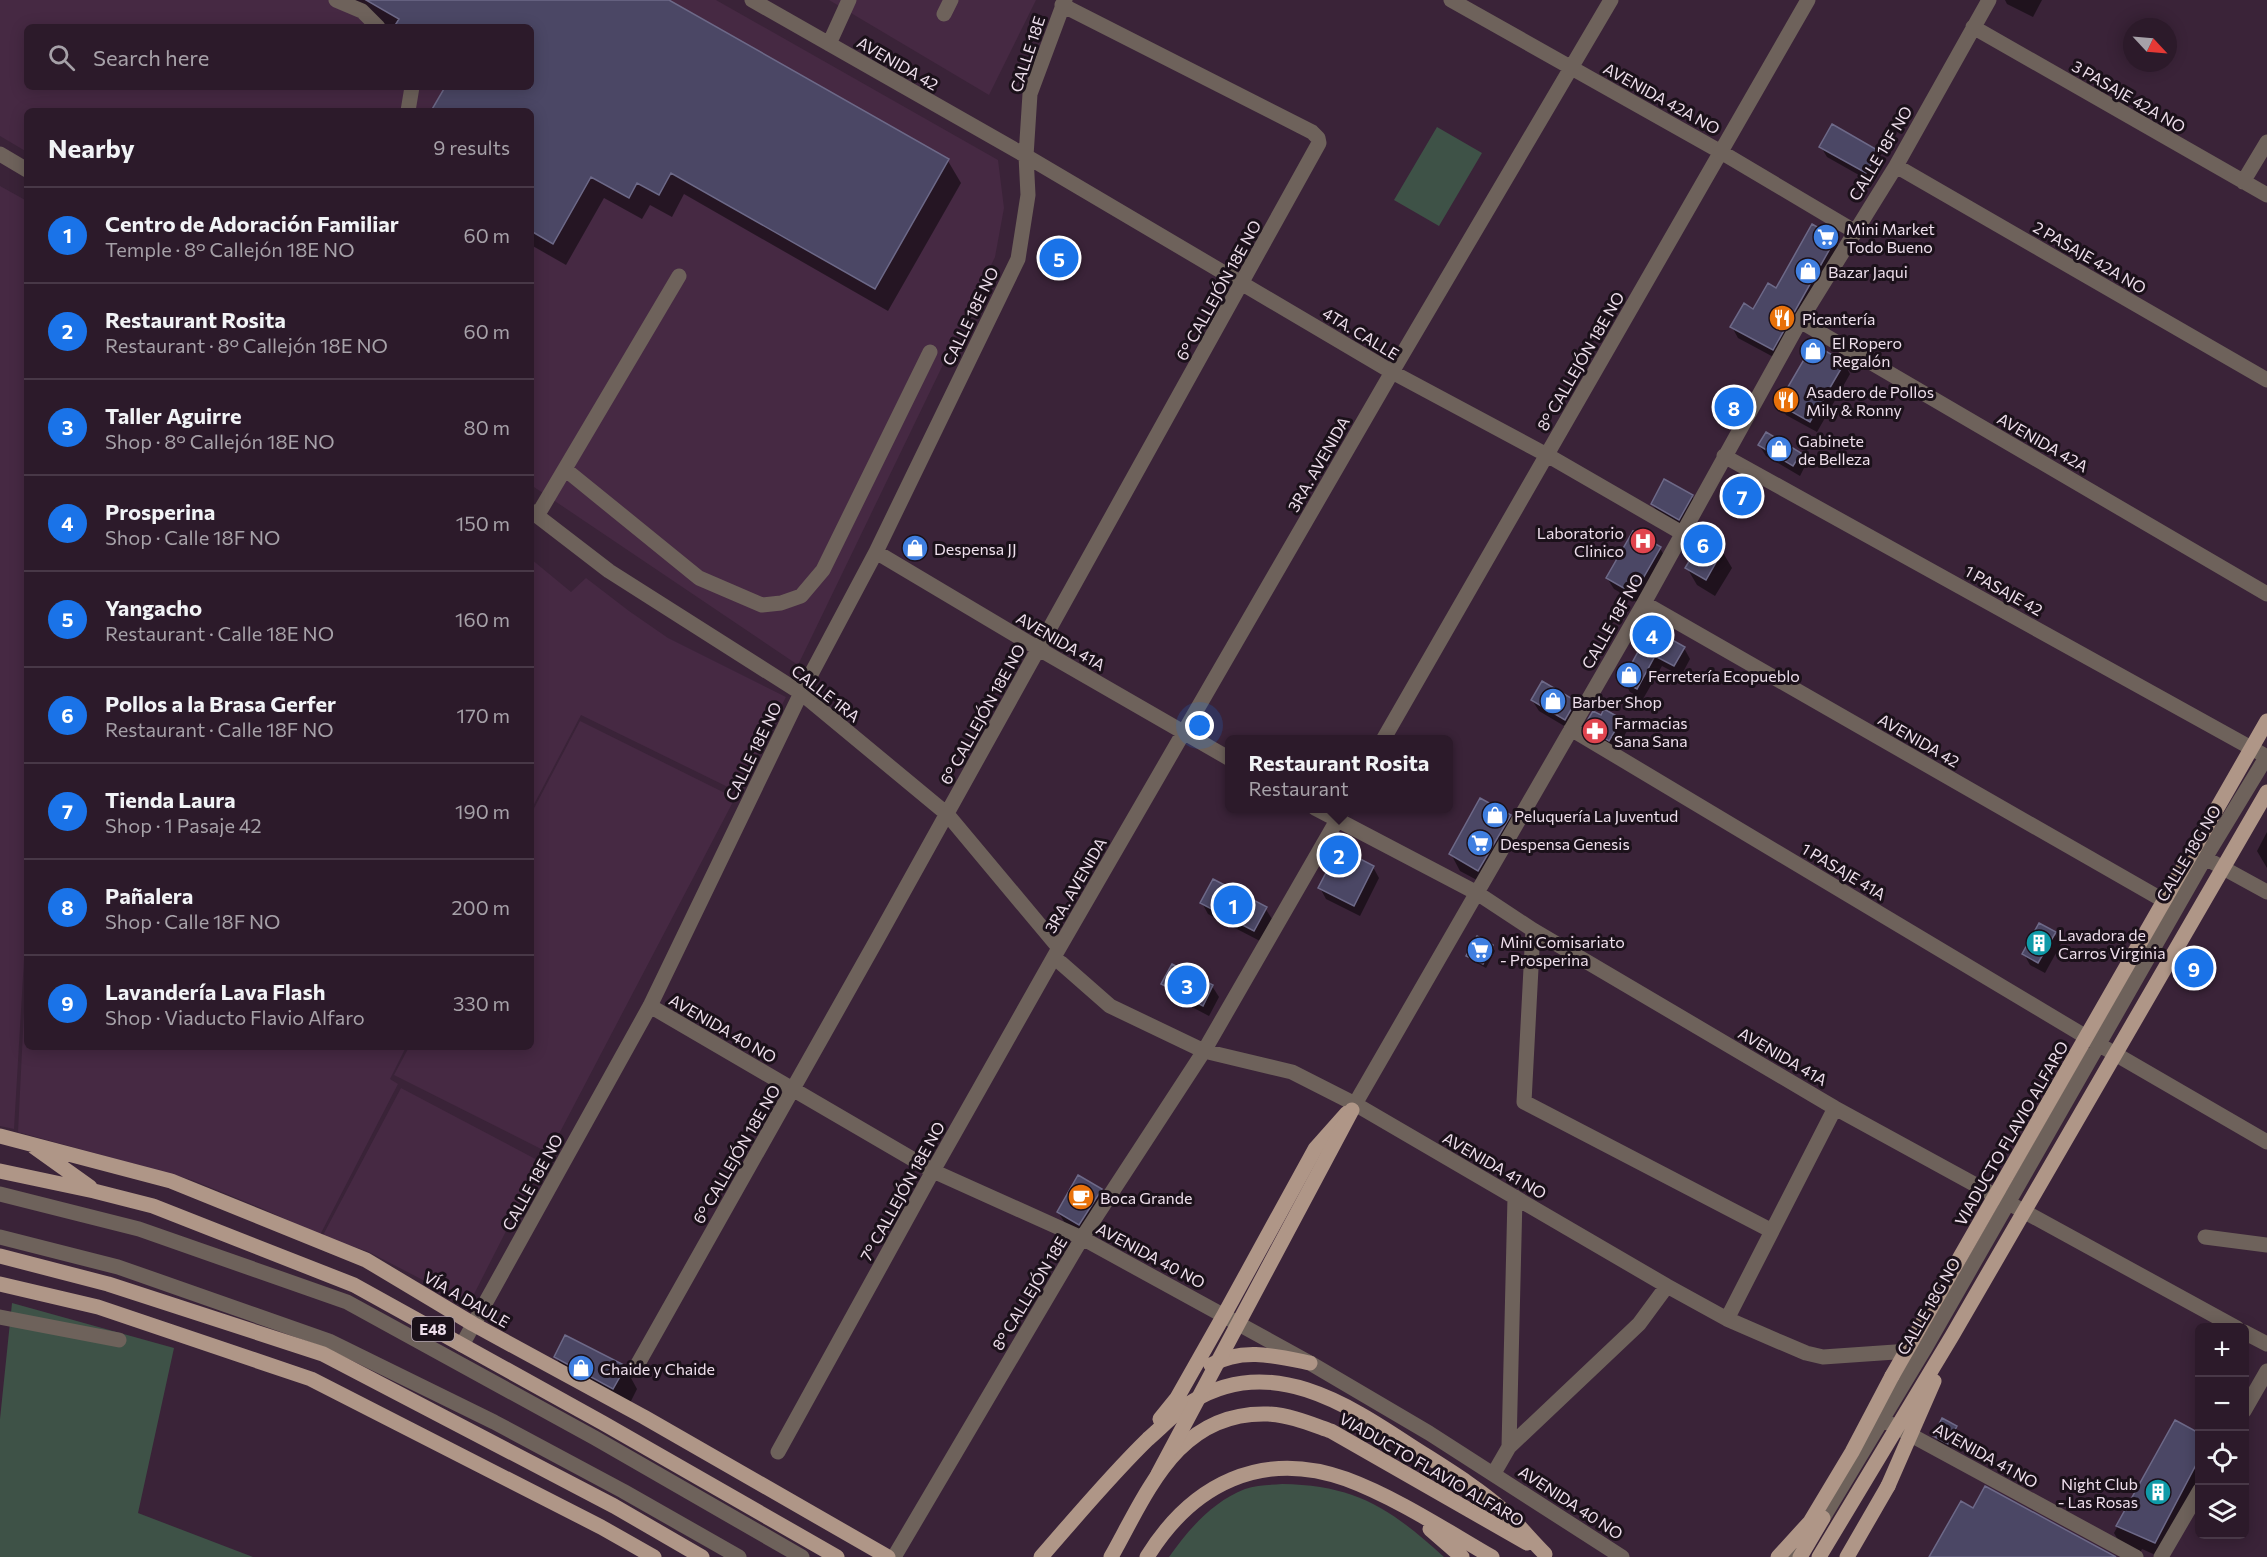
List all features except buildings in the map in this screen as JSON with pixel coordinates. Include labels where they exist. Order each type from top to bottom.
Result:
[{"type":"main road","name":"VIADUCTO FLAVIO ALFARO","points":[[1778,1557],[1810,1522],[1852,1452],[1892,1376],[2267,721]]},
{"type":"main road","points":[[1820,1557],[1952,1336],[2267,792]]},
{"type":"main road","points":[[1177,1398],[1315,1149],[1353,1107]]},
{"type":"main road","points":[[1158,1474],[1353,1107]]},
{"type":"main road","name":"VÍA A DAULE","points":[[0,1136],[171,1181],[366,1260],[473,1324],[644,1417],[888,1557]]},
{"type":"main road","points":[[25,1141],[94,1191]]},
{"type":"main road","name":"E48","points":[[0,1171],[153,1206],[354,1285],[837,1557]]},
{"type":"main road","points":[[0,1256],[108,1284],[323,1354],[614,1506],[702,1557]]},
{"type":"main road","points":[[0,1284],[98,1307],[311,1379],[601,1527],[654,1557]]},
{"type":"main road","points":[[1847,1557],[1888,1486],[1918,1421],[1952,1336]]},
{"type":"main road","points":[[1041,1557],[1129,1458],[1177,1398],[1212,1364],[1229,1356],[1269,1354],[1310,1363]]},
{"type":"main road","points":[[1129,1458],[1172,1417],[1193,1401],[1221,1387],[1264,1381],[1313,1391],[1377,1423],[1478,1491],[1504,1511],[1547,1556]]},
{"type":"main road","name":"VIADUCTO FLAVIO ALFARO","points":[[1111,1557],[1158,1474],[1183,1443],[1208,1427],[1239,1417],[1269,1414],[1296,1419],[1331,1431],[1547,1556]]},
{"type":"main road","points":[[1147,1557],[1173,1520],[1194,1501],[1216,1486],[1257,1472],[1279,1469],[1326,1473],[1375,1491],[1492,1557]]},
{"type":"main road","points":[[1405,1508],[1462,1557]]},
{"type":"main road","points":[[1800,1557],[1823,1518]]},
{"type":"main road","points":[[1812,1557],[1838,1527]]},
{"type":"street","points":[[336,0],[362,12],[375,24]]},
{"type":"street","name":"AVENIDA 42","points":[[752,0],[1026,156]]},
{"type":"street","points":[[829,44],[851,0]]},
{"type":"street","name":"AVENIDA 42A NO","points":[[1451,0],[1721,152],[1854,231]]},
{"type":"street","name":"3RA. AVENIDA","points":[[1060,955],[1392,372],[1611,0]]},
{"type":"street","name":"8° CALLEJÓN 18E NO","points":[[1386,735],[1808,0]]},
{"type":"street","name":"CALLE 18F NO","points":[[1353,1107],[1644,603],[1800,321],[1896,166],[1989,0]]},
{"type":"street","name":"CALLE 18E","points":[[1026,156],[1030,93],[1064,2]]},
{"type":"street","name":"6° CALLEJÓN 18E NO","points":[[634,1369],[793,1090],[1319,143],[1318,138],[1302,127],[1064,2]]},
{"type":"street","name":"3 PASAJE 42A NO","points":[[1973,27],[2267,195]]},
{"type":"street","points":[[408,108],[412,90]]},
{"type":"street","points":[[2243,182],[2267,142]]},
{"type":"street","points":[[0,154],[24,168]]},
{"type":"street","name":"4TA. CALLE","points":[[1026,156],[1392,372],[1547,455],[1682,533]]},
{"type":"street","name":"CALLE 18E NO","points":[[462,1345],[650,1006],[801,693],[876,552],[1018,259],[1028,195],[1026,156]]},
{"type":"street","name":"2 PASAJE 42A NO","points":[[1896,166],[2267,380]]},
{"type":"street","points":[[534,514],[566,470],[679,276]]},
{"type":"street","name":"AVENIDA 42A","points":[[1800,321],[2267,594]]},
{"type":"street","points":[[566,470],[699,578],[762,605],[781,603],[801,596],[823,570],[930,352]]},
{"type":"street","name":"1 PASAJE 42","points":[[1724,456],[2267,756]]},
{"type":"street","name":"CALLE 1RA","points":[[534,514],[609,571],[801,693],[947,814],[1060,955]]},
{"type":"street","name":"AVENIDA 41A","points":[[876,552],[1038,649],[1225,756]]},
{"type":"street","name":"AVENIDA 42","points":[[1644,603],[2176,908]]},
{"type":"street","name":"1 PASAJE 41A","points":[[1571,729],[2098,1044],[2267,1142]]},
{"type":"street","name":"CALLE 18G NO","points":[[1791,1557],[1823,1518],[1924,1350],[2205,858],[2262,777],[2267,756]]},
{"type":"street","points":[[1204,1051],[1340,815]]},
{"type":"street","name":"AVENIDA 41A","points":[[1340,815],[1477,893],[1533,930],[1835,1108],[2227,1323]]},
{"type":"street","points":[[2205,858],[2267,892]]},
{"type":"street","points":[[1533,930],[1524,1102],[1772,1231]]},
{"type":"street","name":"AVENIDA 41 NO","points":[[1060,955],[1110,1006],[1204,1051],[1292,1072],[1727,1319],[1806,1353],[1823,1357],[1924,1350]]},
{"type":"street","name":"7° CALLEJÓN 18E NO","points":[[778,1452],[933,1171],[1060,955]]},
{"type":"street","name":"AVENIDA 40 NO","points":[[650,1006],[933,1171],[1083,1238],[1310,1363],[1494,1473],[1622,1557]]},
{"type":"street","name":"8° CALLEJÓN 18E","points":[[894,1557],[1083,1238],[1204,1051]]},
{"type":"street","points":[[1727,1319],[1835,1108]]},
{"type":"street","points":[[0,1194],[139,1229],[347,1302],[595,1438],[802,1557]]},
{"type":"street","points":[[1509,1447],[1515,1197]]},
{"type":"street","points":[[2205,1237],[2267,1245]]},
{"type":"street","points":[[0,1238],[118,1267],[329,1341],[494,1422],[623,1491],[739,1557]]},
{"type":"street","points":[[1494,1473],[1509,1447],[1639,1324],[1667,1286]]},
{"type":"street","points":[[0,1317],[119,1340]]},
{"type":"street","points":[[2249,1335],[2267,1344]]},
{"type":"street","points":[[2249,1402],[2267,1371]]},
{"type":"street","name":"AVENIDA 41 NO","points":[[1882,1419],[2136,1557]]},
{"type":"street","points":[[2161,1557],[2195,1497]]},
{"type":"shaded area","points":[[0,0],[716,0],[998,160],[1004,208],[995,257],[798,665],[534,487],[534,108],[24,108],[24,150],[0,136]]},
{"type":"shaded area","points":[[829,0],[1036,0],[989,95]]},
{"type":"shaded area","points":[[0,186],[24,199],[24,960],[14,1129],[0,1126]]},
{"type":"shaded area","points":[[534,561],[571,592],[586,578],[668,638],[786,697],[738,792],[581,715],[534,804]]},
{"type":"shaded area","points":[[580,721],[735,798],[549,1153],[394,1075],[407,1050],[534,1050],[534,808]]},
{"type":"shaded area","points":[[24,1011],[24,1050],[404,1050],[390,1079],[398,1084],[320,1235],[192,1180],[18,1132]]},
{"type":"shaded area","points":[[401,1088],[541,1162],[469,1304],[367,1251],[322,1237]]},
{"type":"green space","points":[[1437,127],[1482,153],[1439,226],[1394,200]]},
{"type":"green space","points":[[12,1303],[174,1348],[138,1513],[253,1557],[0,1557],[0,1419]]},
{"type":"green space","points":[[1282,1484],[1331,1489],[1371,1503],[1407,1525],[1444,1557],[1169,1557],[1202,1517],[1222,1501],[1249,1488]]},
{"type":"place","name":"Mini Market Todo Bueno","points":[[1826,237]]},
{"type":"place","name":"Yangacho","points":[[1059,258]]},
{"type":"place","name":"Bazar Jaqui","points":[[1808,271]]},
{"type":"place","name":"Picantería","points":[[1782,318]]},
{"type":"place","name":"El Ropero Regalón","points":[[1813,351]]},
{"type":"place","name":"Asadero de Pollos Mily & Ronny","points":[[1786,400]]},
{"type":"place","name":"Pañalera","points":[[1734,407]]},
{"type":"place","name":"Gabinete de Belleza","points":[[1779,449]]},
{"type":"place","name":"Tienda Laura","points":[[1742,496]]},
{"type":"place","name":"Laboratorio Clinico","points":[[1643,541]]},
{"type":"place","name":"Pollos a la Brasa Gerfer","points":[[1703,544]]},
{"type":"place","name":"Despensa JJ","points":[[915,548]]},
{"type":"place","name":"Prosperina","points":[[1652,635]]},
{"type":"place","name":"Ferretería Ecopueblo","points":[[1629,675]]},
{"type":"place","name":"Barber Shop","points":[[1553,701]]},
{"type":"place","name":"Farmacias Sana Sana","points":[[1595,731]]},
{"type":"place","name":"Peluquería La Juventud","points":[[1495,815]]},
{"type":"place","name":"Despensa Genesis","points":[[1480,843]]},
{"type":"place","name":"Restaurant Rosita","points":[[1339,855]]},
{"type":"place","name":"Centro de Adoración Familiar","points":[[1233,905]]},
{"type":"place","name":"Lavadora de Carros Virginia","points":[[2039,943]]},
{"type":"place","name":"Mini Comisariato - Prosperina","points":[[1480,950]]},
{"type":"place","name":"Lavandería Lava Flash","points":[[2194,968]]},
{"type":"place","name":"Taller Aguirre","points":[[1187,985]]},
{"type":"place","name":"Boca Grande","points":[[1081,1197]]},
{"type":"place","name":"Chaide y Chaide","points":[[581,1368]]},
{"type":"place","name":"Night Club - Las Rosas","points":[[2158,1492]]}]
